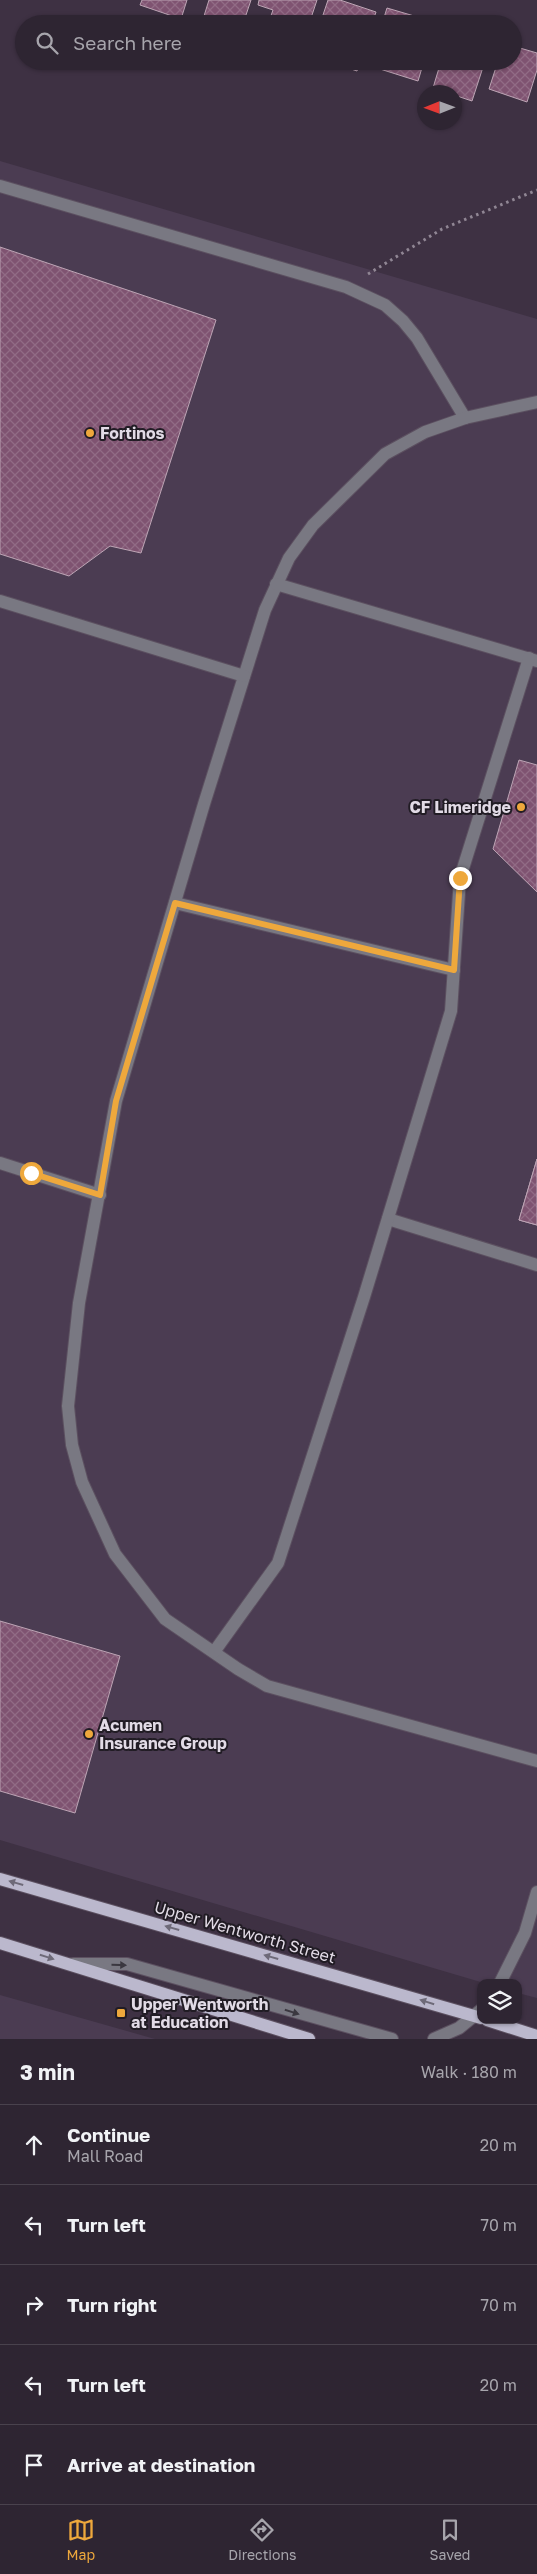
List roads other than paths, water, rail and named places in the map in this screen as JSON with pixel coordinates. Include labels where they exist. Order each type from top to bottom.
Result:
[{"type":"main road","name":"Upper Wentworth Street","points":[[0,1879],[477,2015]]},
{"type":"main road","points":[[0,1943],[309,2039]]},
{"type":"main road","points":[[500,2024],[537,2036]]},
{"type":"street","points":[[0,186],[346,288],[385,305],[403,321],[417,338],[465,418]]},
{"type":"street","points":[[537,402],[465,418],[425,432],[385,454],[313,526],[289,558],[276,584],[265,610],[244,676],[116,1101],[100,1195],[78,1303],[68,1406],[72,1445],[82,1482],[115,1554],[165,1619],[267,1686],[537,1761]]},
{"type":"street","points":[[214,1652],[278,1563],[388,1219],[451,1011],[460,878],[533,660],[276,584]]},
{"type":"street","points":[[0,601],[244,676]]},
{"type":"street","points":[[175,903],[454,970]]},
{"type":"street","points":[[0,1163],[100,1195]]},
{"type":"street","points":[[388,1219],[537,1266]]},
{"type":"street","points":[[502,1979],[525,1933],[537,1892]]},
{"type":"street","points":[[70,1964],[127,1964],[392,2039]]},
{"type":"street","points":[[434,2039],[459,2028],[477,2016]]},
{"type":"place","name":"Fortinos","points":[[90,433]]},
{"type":"place","name":"CF Limeridge","points":[[521,807]]},
{"type":"place","name":"Acumen Insurance Group","points":[[89,1734]]},
{"type":"place","name":"Upper Wentworth at Education","points":[[121,2013]]}]
